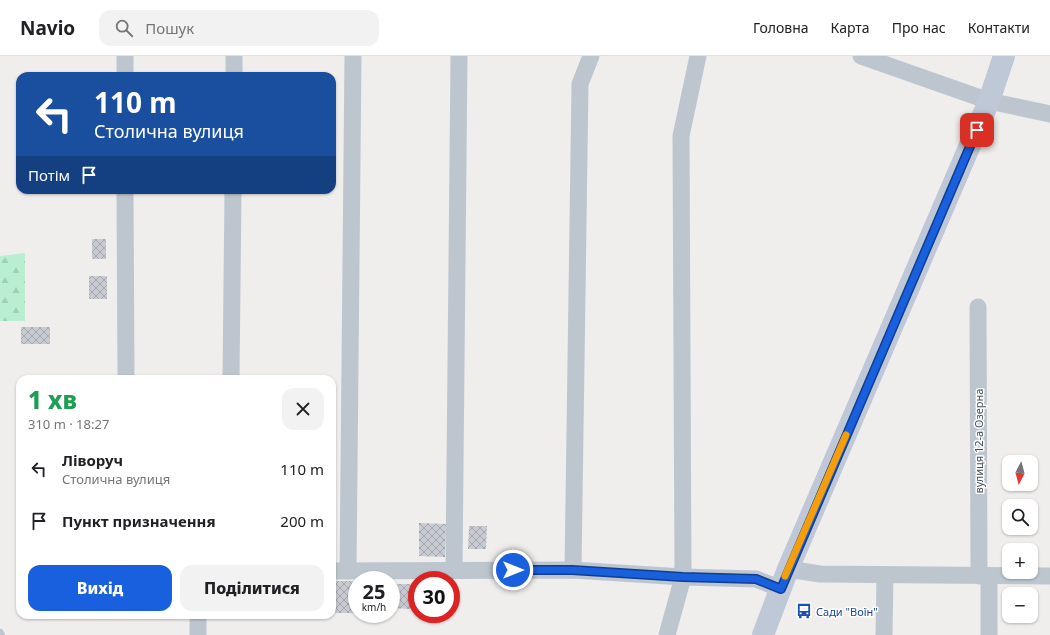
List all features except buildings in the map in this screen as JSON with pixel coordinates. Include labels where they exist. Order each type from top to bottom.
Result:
[{"type":"main road","points":[[763,635],[788,569],[989,101],[1004,56]]},
{"type":"street","points":[[125,56],[125,72]]},
{"type":"street","points":[[234,56],[234,72]]},
{"type":"street","points":[[353,56],[340,571],[572,570],[683,577],[756,579],[781,589]]},
{"type":"street","points":[[454,570],[460,56]]},
{"type":"street","points":[[572,570],[580,84],[591,56]]},
{"type":"street","points":[[667,635],[683,577],[681,136],[698,56]]},
{"type":"street","points":[[861,56],[899,62],[927,78],[989,101],[1050,114]]},
{"type":"street","points":[[125,194],[126,375]]},
{"type":"street","points":[[231,375],[233,194]]},
{"type":"street","name":"вулиця 12-а Озерна","points":[[978,306],[984,576],[989,635]]},
{"type":"street","points":[[788,569],[820,574],[1050,576]]},
{"type":"street","points":[[884,635],[885,575]]},
{"type":"street","points":[[198,619],[198,635]]},
{"type":"green space","points":[[25,253],[25,321],[0,321],[0,256]]},
{"type":"slow traffic","points":[[785,576],[846,435]]},
{"type":"place","name":"Сади \"Воїн\"","points":[[804,611]]},
{"type":"route","points":[[513,570],[572,570],[683,577],[756,579],[781,589],[788,569],[977,130]]}]
